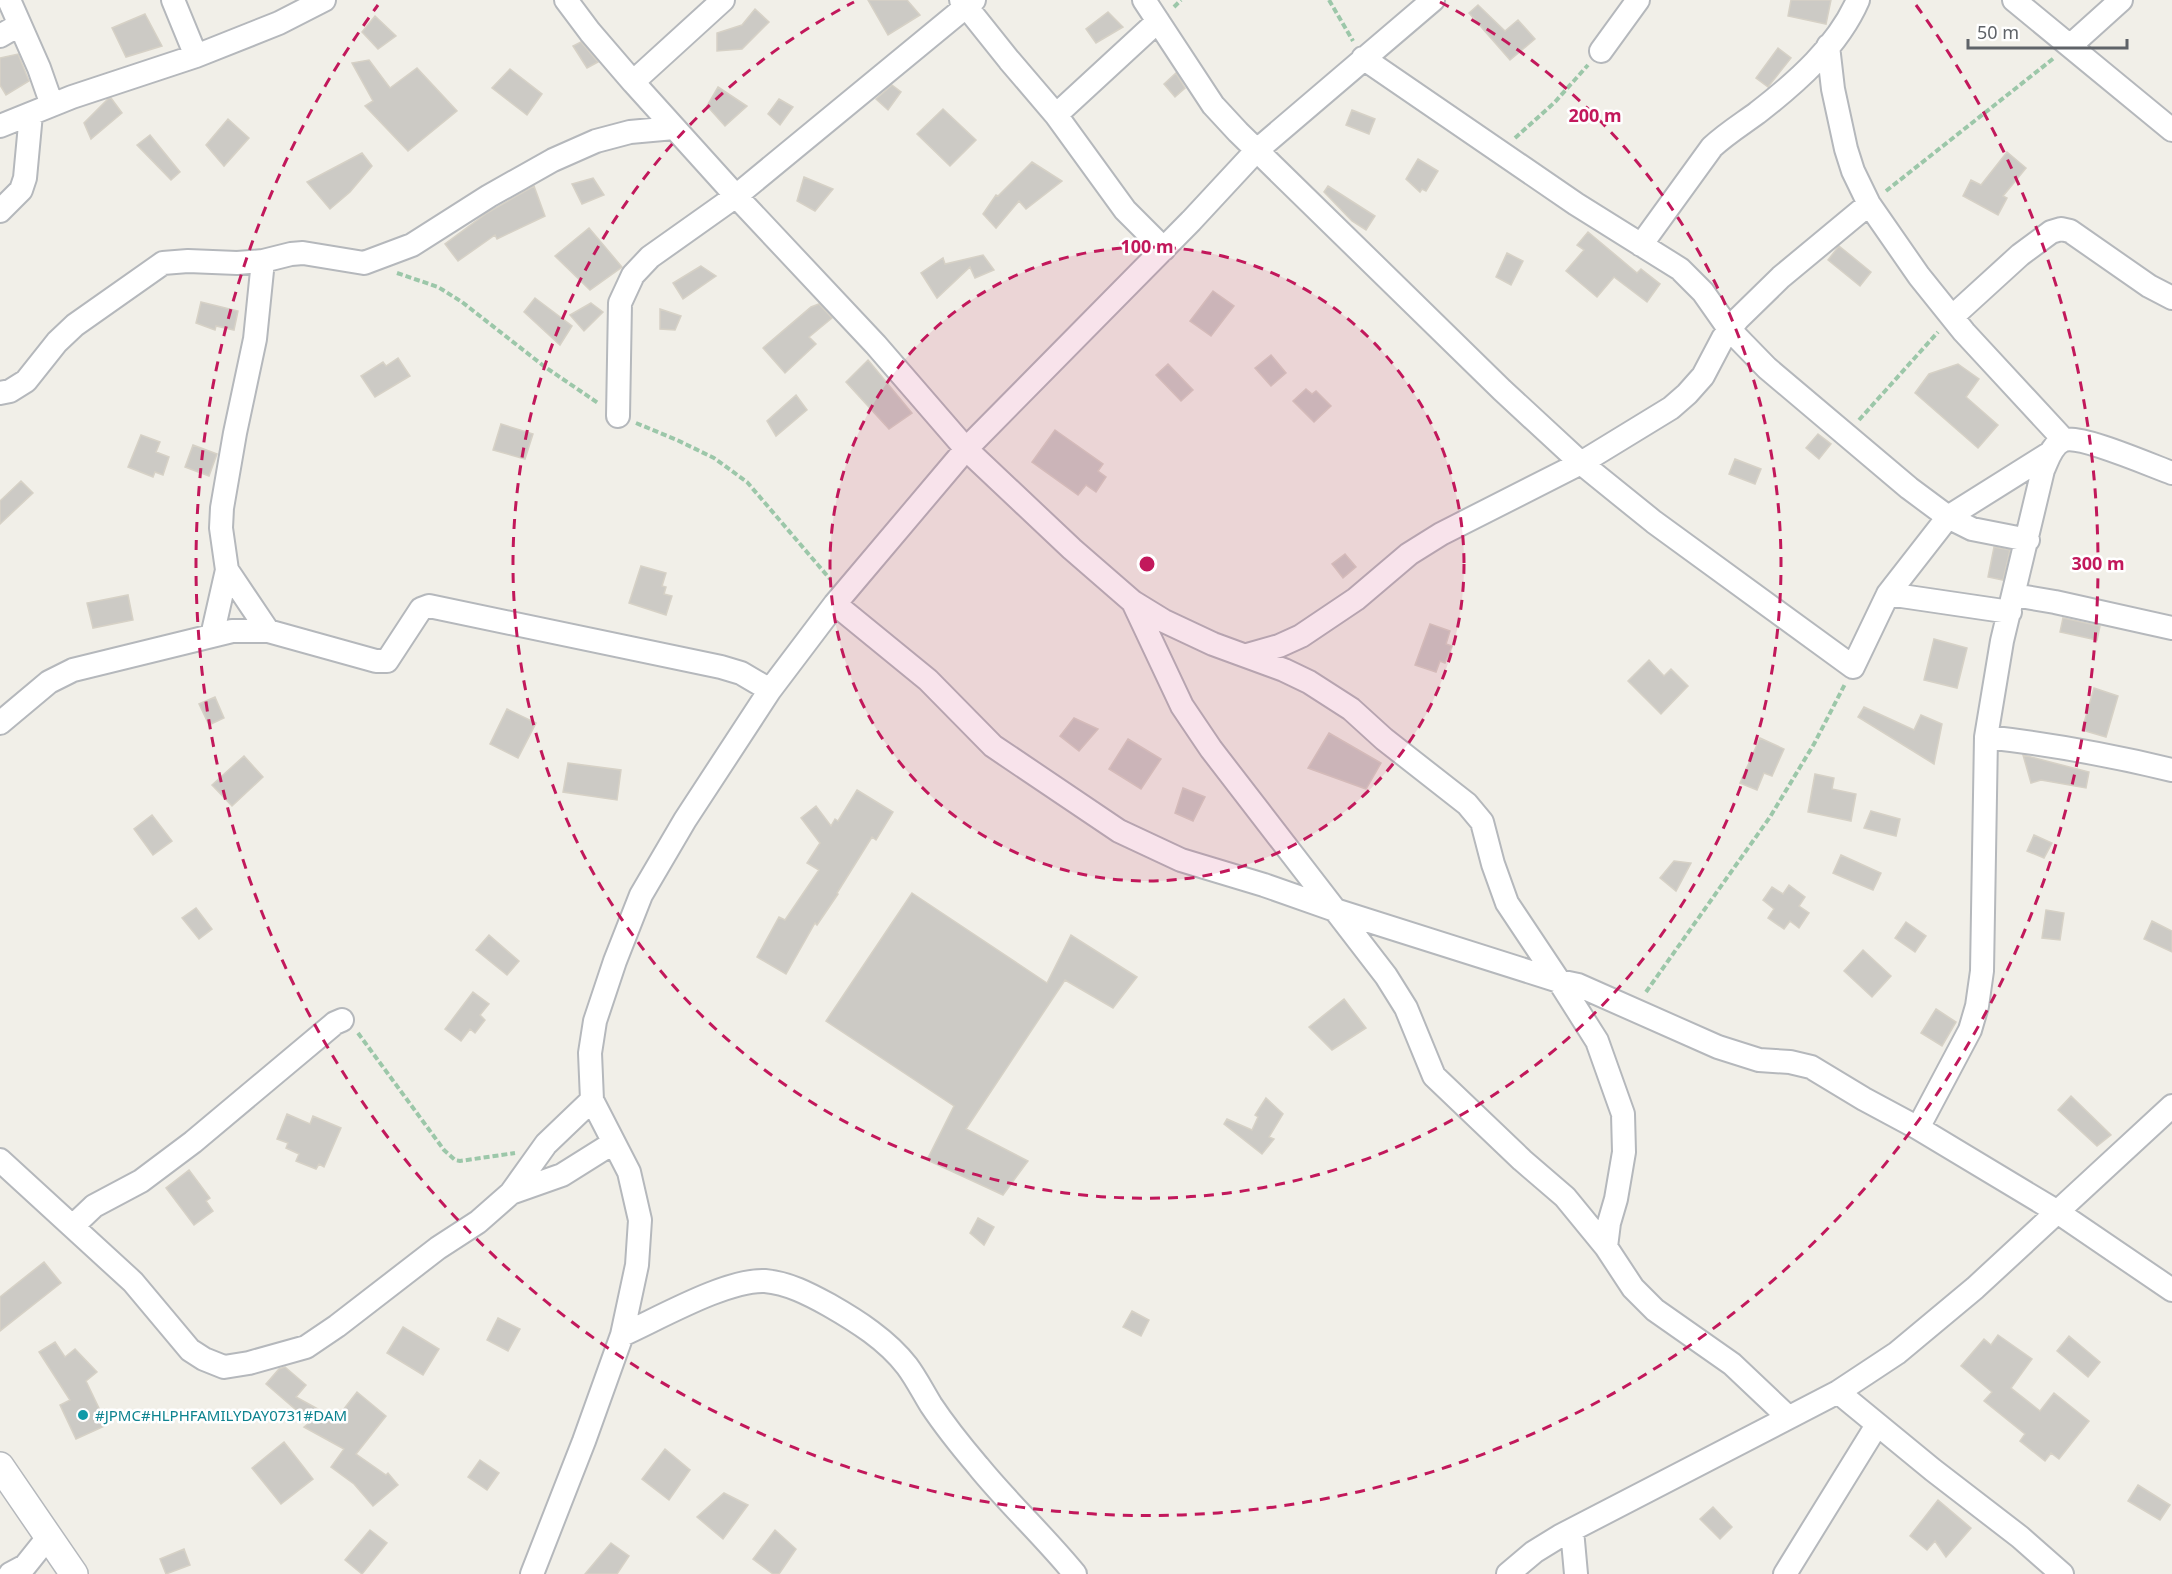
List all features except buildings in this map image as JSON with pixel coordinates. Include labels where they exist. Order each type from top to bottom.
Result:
[{"type":"street","points":[[0,211],[21,190],[41,110],[39,68],[10,30],[9,0]]},
{"type":"street","points":[[173,0],[196,56]]},
{"type":"street","points":[[0,126],[126,78],[196,56],[279,23],[324,0]]},
{"type":"street","points":[[566,0],[633,82],[735,196],[876,345],[966,449],[1072,549],[1132,602],[1164,621],[1213,644],[1247,655],[1310,682],[1351,709],[1384,739],[1467,804],[1482,822],[1493,864],[1507,903],[1597,1041],[1623,1114],[1624,1152],[1606,1246]]},
{"type":"street","points":[[633,82],[723,0]]},
{"type":"street","points":[[1144,0],[1213,105],[1256,151],[1502,390],[1581,463],[1654,522],[1853,667],[1888,594],[1948,517],[2057,447],[2078,440],[2172,473]]},
{"type":"street","points":[[532,1574],[622,1335],[637,1265],[640,1220],[629,1172],[592,1100],[590,1053],[595,1021],[615,960],[641,895],[685,820],[770,690],[839,599],[966,449],[1164,249],[1256,151],[1432,0]]},
{"type":"street","points":[[1601,51],[1638,0]]},
{"type":"street","points":[[1641,245],[1712,147],[1794,82],[1837,39],[1858,0]]},
{"type":"street","points":[[2014,0],[2172,130]]},
{"type":"street","points":[[2070,46],[2121,0]]},
{"type":"street","points":[[618,416],[620,303],[633,274],[650,257],[735,196],[967,2],[1056,115],[1125,210],[1164,249]]},
{"type":"street","points":[[1056,115],[1158,21]]},
{"type":"street","points":[[1828,46],[1833,89],[1846,149],[1853,171],[1869,204],[1919,276],[2057,447]]},
{"type":"street","points":[[1363,58],[1500,152],[1680,269],[1703,292],[1729,329],[1767,368],[1909,488],[1948,517],[1972,528],[2028,540]]},
{"type":"street","points":[[0,393],[10,391],[26,381],[57,342],[75,325],[163,262],[237,263],[263,261],[303,253],[364,263],[412,245],[498,191],[553,160],[596,141],[630,132],[674,128]]},
{"type":"street","points":[[1247,655],[1279,646],[1302,636],[1356,599],[1408,554],[1441,534],[1581,463],[1671,408],[1703,376],[1729,329],[1781,277],[1869,204]]},
{"type":"street","points":[[1952,317],[2020,255],[2051,232],[2061,229],[2070,231],[2149,286],[2172,297]]},
{"type":"street","points":[[212,636],[227,570],[220,528],[222,508],[235,432],[255,339],[263,261]]},
{"type":"street","points":[[1918,1128],[1970,1030],[1977,1006],[1982,971],[1986,737],[2002,641],[2043,470],[2057,447]]},
{"type":"street","points":[[227,570],[268,631]]},
{"type":"street","points":[[1888,594],[2012,603],[2055,602],[2172,628]]},
{"type":"street","points":[[839,599],[928,680],[993,746],[1119,831],[1181,860],[1559,981],[1578,985],[1718,1047],[1759,1060],[1790,1062],[1811,1067],[2056,1211],[2172,1290]]},
{"type":"street","points":[[1132,602],[1188,715],[1211,749],[1386,976],[1406,1008],[1434,1076],[1522,1160],[1565,1197],[1606,1246],[1633,1288],[1655,1310],[1732,1364],[1788,1417]]},
{"type":"street","points":[[0,723],[49,682],[73,670],[232,631],[268,631],[376,661],[387,661],[422,609],[429,606],[721,667],[741,673],[770,690]]},
{"type":"street","points":[[1986,737],[2120,758],[2172,770]]},
{"type":"street","points":[[74,1225],[94,1206],[141,1181],[193,1142],[335,1023],[342,1020]]},
{"type":"street","points":[[0,1160],[42,1200],[74,1225],[133,1282],[190,1350],[224,1367],[249,1363],[306,1347],[337,1326],[438,1248],[478,1222],[512,1193],[537,1154],[564,1124],[592,1100]]},
{"type":"street","points":[[1508,1574],[1534,1552],[1572,1530],[1838,1392],[1897,1353],[1975,1288],[2172,1106]]},
{"type":"street","points":[[512,1193],[562,1175],[614,1143]]},
{"type":"street","points":[[622,1335],[740,1284],[764,1281],[787,1285],[816,1298],[876,1335],[906,1365],[962,1448],[1075,1574]]},
{"type":"street","points":[[1838,1392],[1933,1470],[2020,1537],[2062,1574]]},
{"type":"street","points":[[1796,1571],[1877,1425]]},
{"type":"street","points":[[0,1466],[74,1574]]},
{"type":"street","points":[[1572,1530],[1576,1574]]},
{"type":"street","points":[[10,1574],[25,1566],[49,1536]]},
{"type":"path","points":[[1329,0],[1363,58]]},
{"type":"path","points":[[1869,204],[2070,46]]},
{"type":"path","points":[[1500,152],[1555,102],[1601,51]]},
{"type":"path","points":[[364,263],[438,287],[462,302],[578,391],[618,416],[714,458],[747,482],[839,599]]},
{"type":"path","points":[[1847,435],[1952,317]]},
{"type":"path","points":[[1634,1009],[1770,817],[1814,744],[1853,667]]},
{"type":"path","points":[[342,1020],[354,1025],[444,1150],[454,1160],[513,1153],[537,1154]]},
{"type":"place","name":"#JPMC#HLPHFAMILYDAY0731#DAM","points":[[83,1415]]}]
